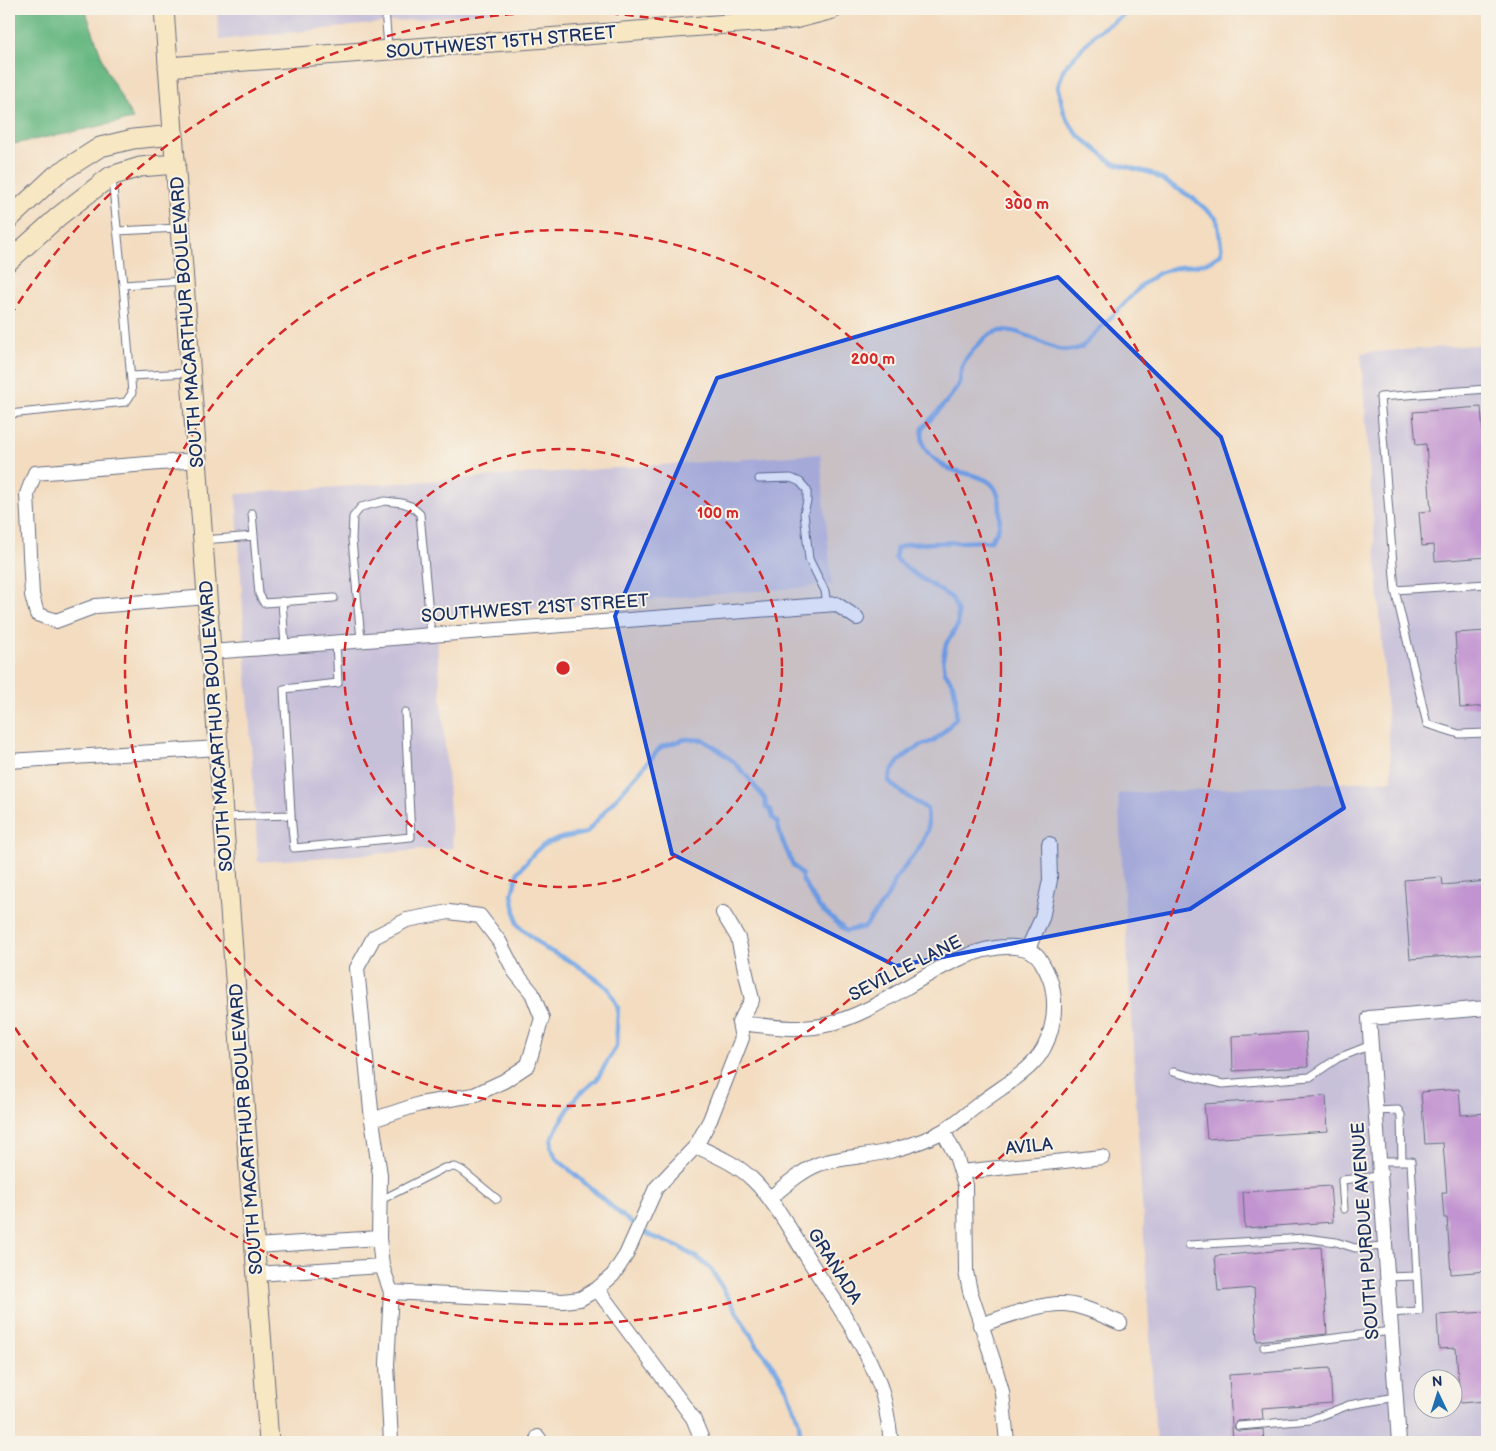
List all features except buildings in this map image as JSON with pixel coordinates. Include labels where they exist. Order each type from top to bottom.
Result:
[{"type":"main road","name":"SOUTH MACARTHUR BOULEVARD","points":[[164,9],[269,1442]]},
{"type":"main road","name":"SOUTHWEST 15TH STREET","points":[[168,67],[794,19],[833,9]]},
{"type":"main road","points":[[9,219],[56,175],[100,147],[133,139],[174,135]]},
{"type":"main road","points":[[9,261],[59,216],[112,176],[140,167],[176,164]]},
{"type":"main road","points":[[39,191],[59,216]]},
{"type":"street","points":[[197,460],[35,473],[26,494],[32,596],[36,614],[56,621],[96,606],[207,597]]},
{"type":"street","name":"SOUTHWEST 21ST STREET","points":[[211,652],[836,604],[857,618]]},
{"type":"street","points":[[9,761],[218,748]]},
{"type":"street","points":[[770,1198],[797,1176],[818,1165],[897,1149],[943,1131],[1017,1077],[1034,1062],[1044,1049],[1054,1006],[1053,991],[1048,974],[1039,957],[1028,948],[1042,918],[1050,880],[1049,844]]},
{"type":"street","points":[[372,1120],[420,1104],[474,1096],[504,1082],[528,1065],[542,1018],[532,993],[515,972],[499,941],[480,916],[449,912],[407,920],[374,938],[357,968],[372,1120],[380,1175],[382,1266],[391,1292],[387,1364],[391,1442]]},
{"type":"street","points":[[391,1292],[563,1301],[580,1298],[597,1289],[613,1275],[626,1255],[656,1188],[696,1146],[710,1120],[742,1038],[739,1023],[752,1000],[738,938],[723,913]]},
{"type":"street","name":"SEVILLE LANE","points":[[739,1023],[779,1027],[806,1027],[830,1024],[870,1009],[916,981],[963,958],[988,950],[1011,947],[1028,948]]},
{"type":"street","name":"SOUTH PURDUE AVENUE","points":[[1399,1442],[1369,1018],[1487,1008]]},
{"type":"street","points":[[943,1131],[956,1156],[965,1186],[966,1272],[980,1325],[1002,1392],[1007,1442]]},
{"type":"street","name":"GRANADA","points":[[696,1146],[725,1160],[751,1178],[770,1198],[852,1328],[869,1361],[880,1387],[891,1442]]},
{"type":"street","name":"AVILA","points":[[961,1172],[1102,1157]]},
{"type":"street","points":[[255,1246],[380,1238]]},
{"type":"street","points":[[256,1274],[382,1266]]},
{"type":"street","points":[[597,1289],[693,1418],[703,1442]]},
{"type":"street","points":[[980,1325],[1034,1308],[1064,1304],[1120,1322]]},
{"type":"lane","points":[[385,9],[389,51]]},
{"type":"lane","points":[[9,414],[126,402],[132,393],[112,176]]},
{"type":"lane","points":[[117,231],[180,228]]},
{"type":"lane","points":[[123,285],[184,281]]},
{"type":"lane","points":[[131,376],[191,373]]},
{"type":"lane","points":[[1487,389],[1380,397],[1395,590],[1427,724],[1459,734],[1487,733]]},
{"type":"lane","points":[[759,479],[791,478],[800,482],[807,490],[804,513],[809,559],[826,591],[827,605]]},
{"type":"lane","points":[[361,640],[352,539],[353,517],[361,508],[385,501],[411,506],[420,514],[431,635]]},
{"type":"lane","points":[[252,513],[259,594],[264,602],[334,598]]},
{"type":"lane","points":[[203,540],[254,536]]},
{"type":"lane","points":[[1395,590],[1487,584]]},
{"type":"lane","points":[[282,601],[284,646]]},
{"type":"lane","points":[[336,642],[338,683],[284,688],[294,848],[411,837],[405,712]]},
{"type":"lane","points":[[223,817],[291,815]]},
{"type":"lane","points":[[1173,1072],[1223,1084],[1310,1077],[1338,1058],[1371,1045]]},
{"type":"lane","points":[[1376,1111],[1398,1110],[1400,1115],[1402,1161]]},
{"type":"lane","points":[[1379,1161],[1411,1161],[1419,1311],[1390,1313]]},
{"type":"lane","points":[[381,1200],[444,1168],[455,1167],[463,1171],[497,1199]]},
{"type":"lane","points":[[1344,1209],[1342,1180],[1380,1176]]},
{"type":"lane","points":[[1189,1245],[1306,1238],[1336,1242],[1355,1248],[1385,1246]]},
{"type":"lane","points":[[1387,1277],[1417,1276]]},
{"type":"lane","points":[[1264,1347],[1391,1331]]},
{"type":"lane","points":[[1239,1426],[1310,1420],[1349,1405],[1396,1398]]},
{"type":"highlighted area","points":[[1058,277],[1221,437],[1344,808],[1190,909],[896,966],[672,854],[615,616],[717,378]]},
{"type":"shaded area","points":[[217,9],[515,9],[219,40]]},
{"type":"shaded area","points":[[1487,344],[1487,1442],[1156,1442],[1118,794],[1392,780],[1361,353]]},
{"type":"shaded area","points":[[820,454],[832,585],[435,617],[453,848],[258,862],[236,494]]},
{"type":"green space","points":[[9,9],[85,9],[106,69],[133,119],[9,145]]},
{"type":"waterway","points":[[801,1442],[799,1422],[787,1389],[776,1370],[758,1347],[711,1269],[681,1248],[651,1236],[625,1218],[556,1158],[551,1147],[552,1138],[559,1124],[576,1097],[597,1079],[616,1047],[618,1007],[608,988],[602,983],[574,963],[546,949],[519,926],[512,894],[518,872],[534,853],[543,845],[561,838],[586,833],[661,747],[686,739],[703,740],[713,746],[734,762],[750,780],[765,799],[766,807],[771,810],[793,865],[802,875],[802,879],[819,907],[846,931],[865,927],[886,899],[897,877],[920,847],[928,830],[927,809],[893,786],[889,781],[890,775],[904,757],[918,747],[936,739],[956,718],[956,698],[953,684],[945,672],[943,658],[946,644],[958,625],[958,613],[952,598],[913,573],[895,558],[897,548],[907,544],[990,541],[998,530],[1000,519],[999,498],[991,484],[985,479],[947,468],[940,463],[924,447],[922,438],[923,428],[954,392],[959,382],[963,364],[968,357],[991,334],[1014,331],[1058,349],[1070,350],[1082,347],[1143,284],[1154,276],[1178,267],[1198,265],[1211,261],[1222,252],[1217,219],[1193,198],[1151,173],[1113,163],[1079,136],[1064,113],[1058,87],[1064,68],[1096,33],[1133,9]]}]
